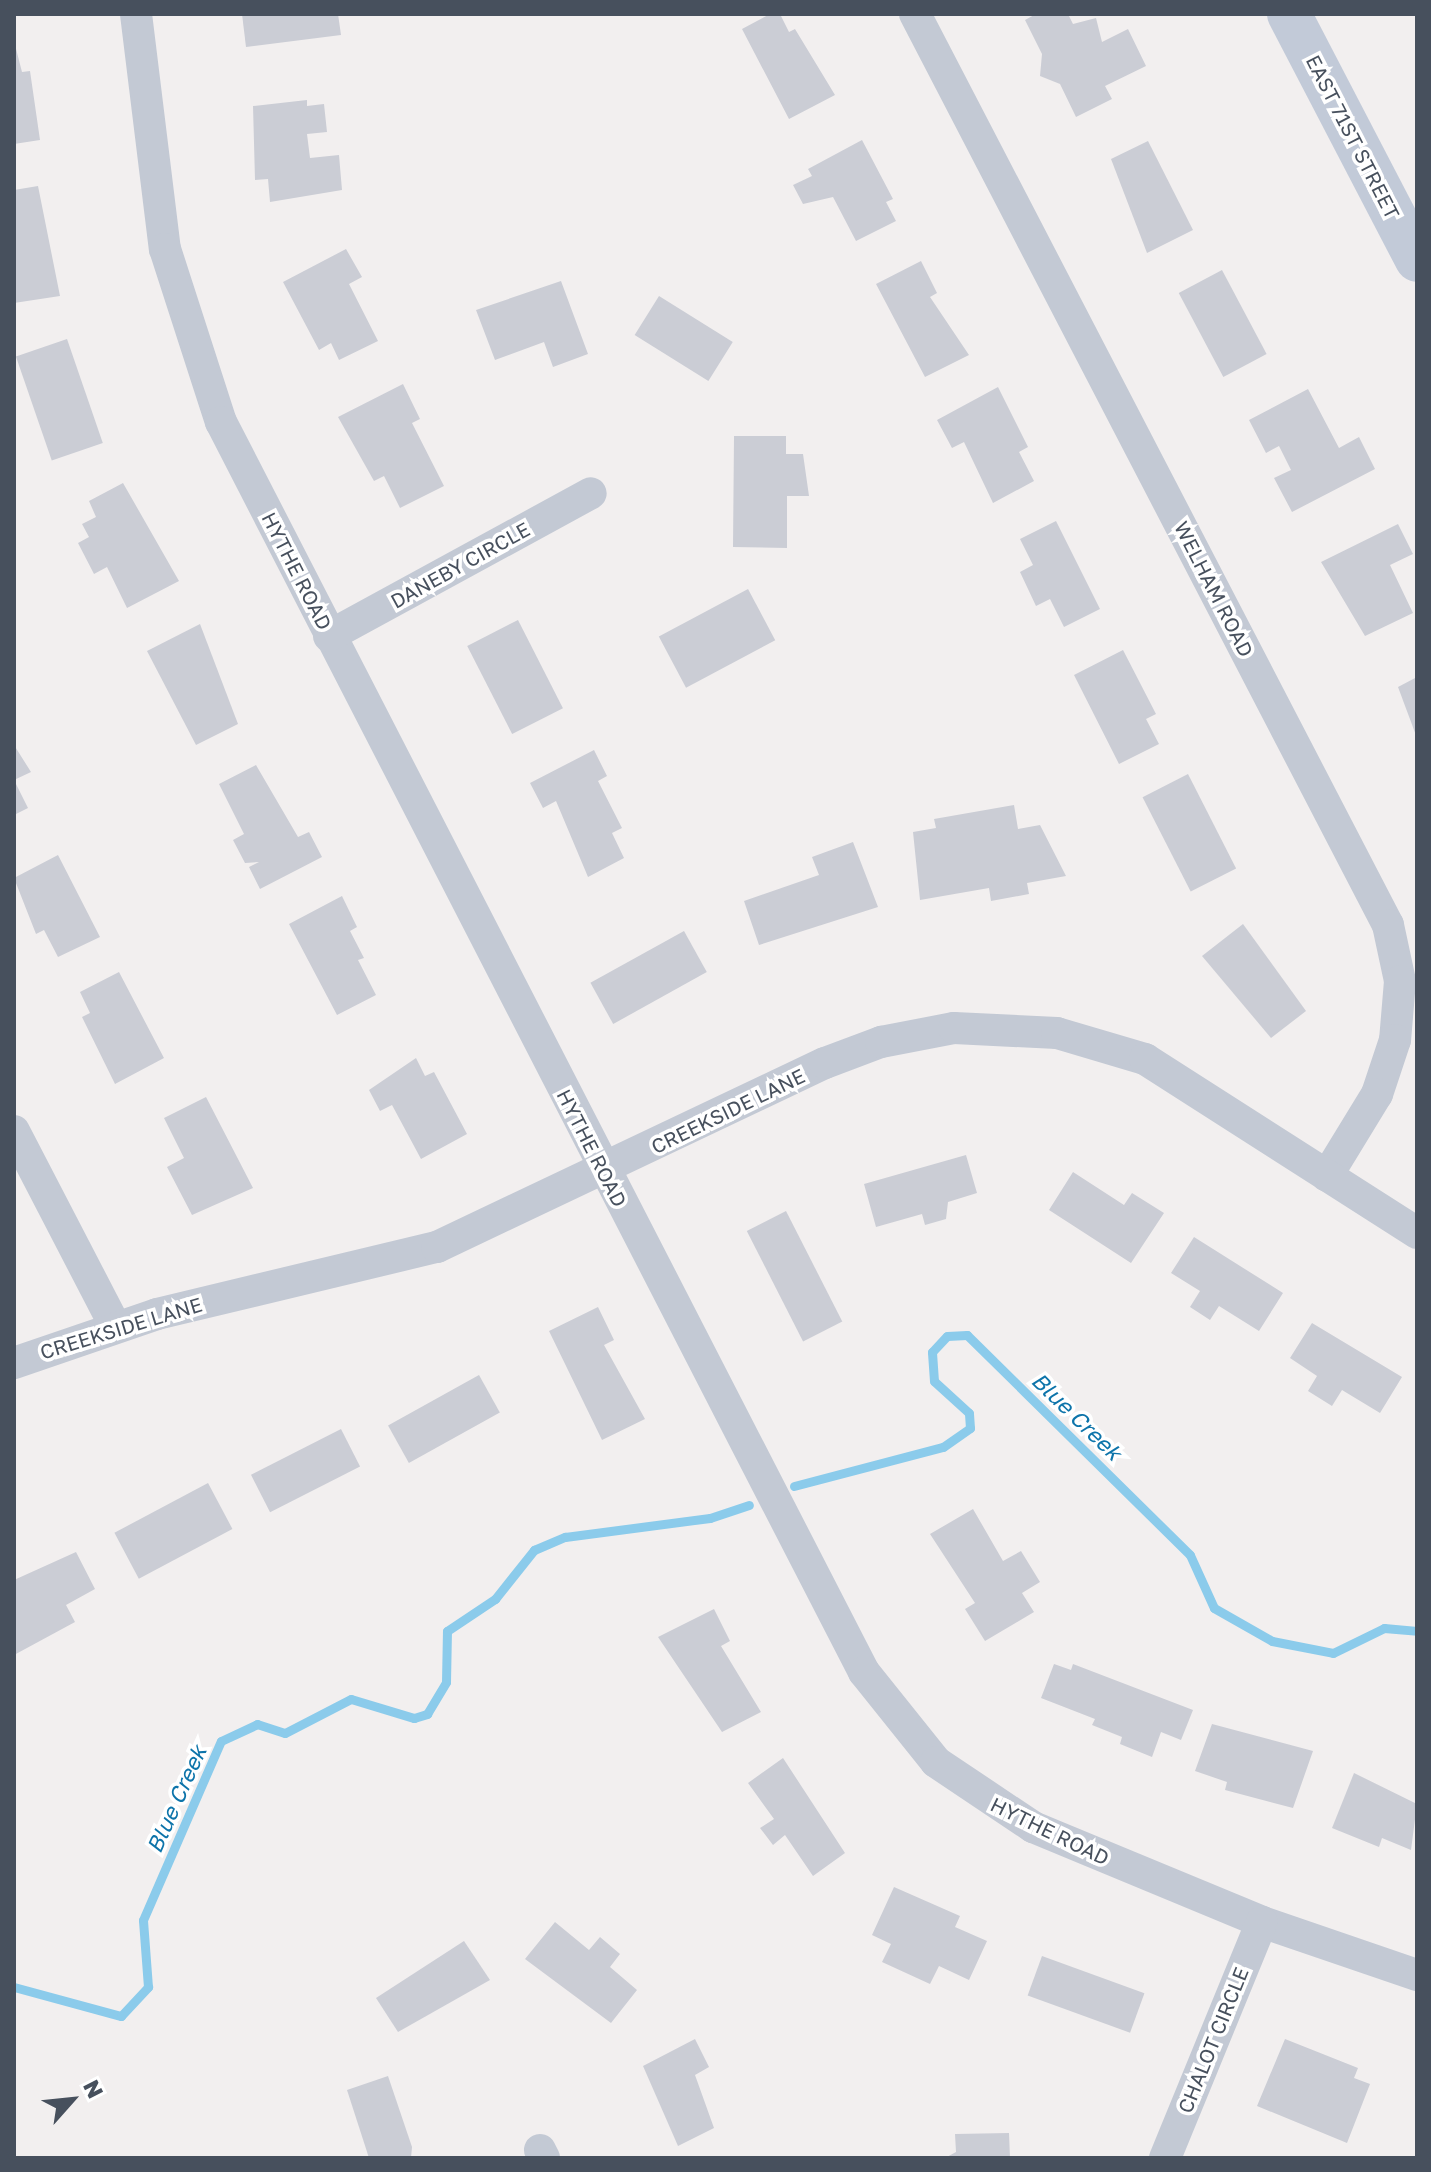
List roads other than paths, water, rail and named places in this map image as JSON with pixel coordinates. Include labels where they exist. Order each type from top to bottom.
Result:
[{"type":"main road","name":"EAST 71ST STREET","points":[[1289,14],[1417,260]]},
{"type":"street","name":"HYTHE ROAD","points":[[136,14],[162,234],[180,308],[221,422],[845,1639],[909,1735],[968,1788],[1033,1827],[1262,1922],[1417,1975]]},
{"type":"street","name":"WELHAM ROAD","points":[[915,14],[1388,925],[1400,981],[1395,1040],[1377,1094],[1327,1176]]},
{"type":"street","name":"DANEBY CIRCLE","points":[[329,636],[591,493]]},
{"type":"street","name":"CREEKSIDE LANE","points":[[14,1363],[115,1326],[407,1257],[603,1171],[865,1047],[985,1026],[1072,1036],[1145,1059],[1417,1233]]},
{"type":"street","points":[[14,1131],[115,1326]]},
{"type":"street","name":"CHALOT CIRCLE","points":[[1165,2158],[1262,1922]]},
{"type":"waterway","name":"Blue Creek","points":[[794,1486],[943,1447],[970,1428],[969,1413],[934,1381],[932,1352],[947,1336],[967,1335],[1190,1555],[1214,1608],[1272,1641],[1333,1653],[1384,1628],[1417,1631]]},
{"type":"waterway","name":"Blue Creek","points":[[14,1987],[121,2016],[148,1987],[143,1920],[221,1741],[257,1724],[285,1733],[351,1699],[414,1718],[427,1714],[446,1682],[447,1631],[495,1599],[534,1550],[565,1537],[710,1518],[749,1505]]}]
